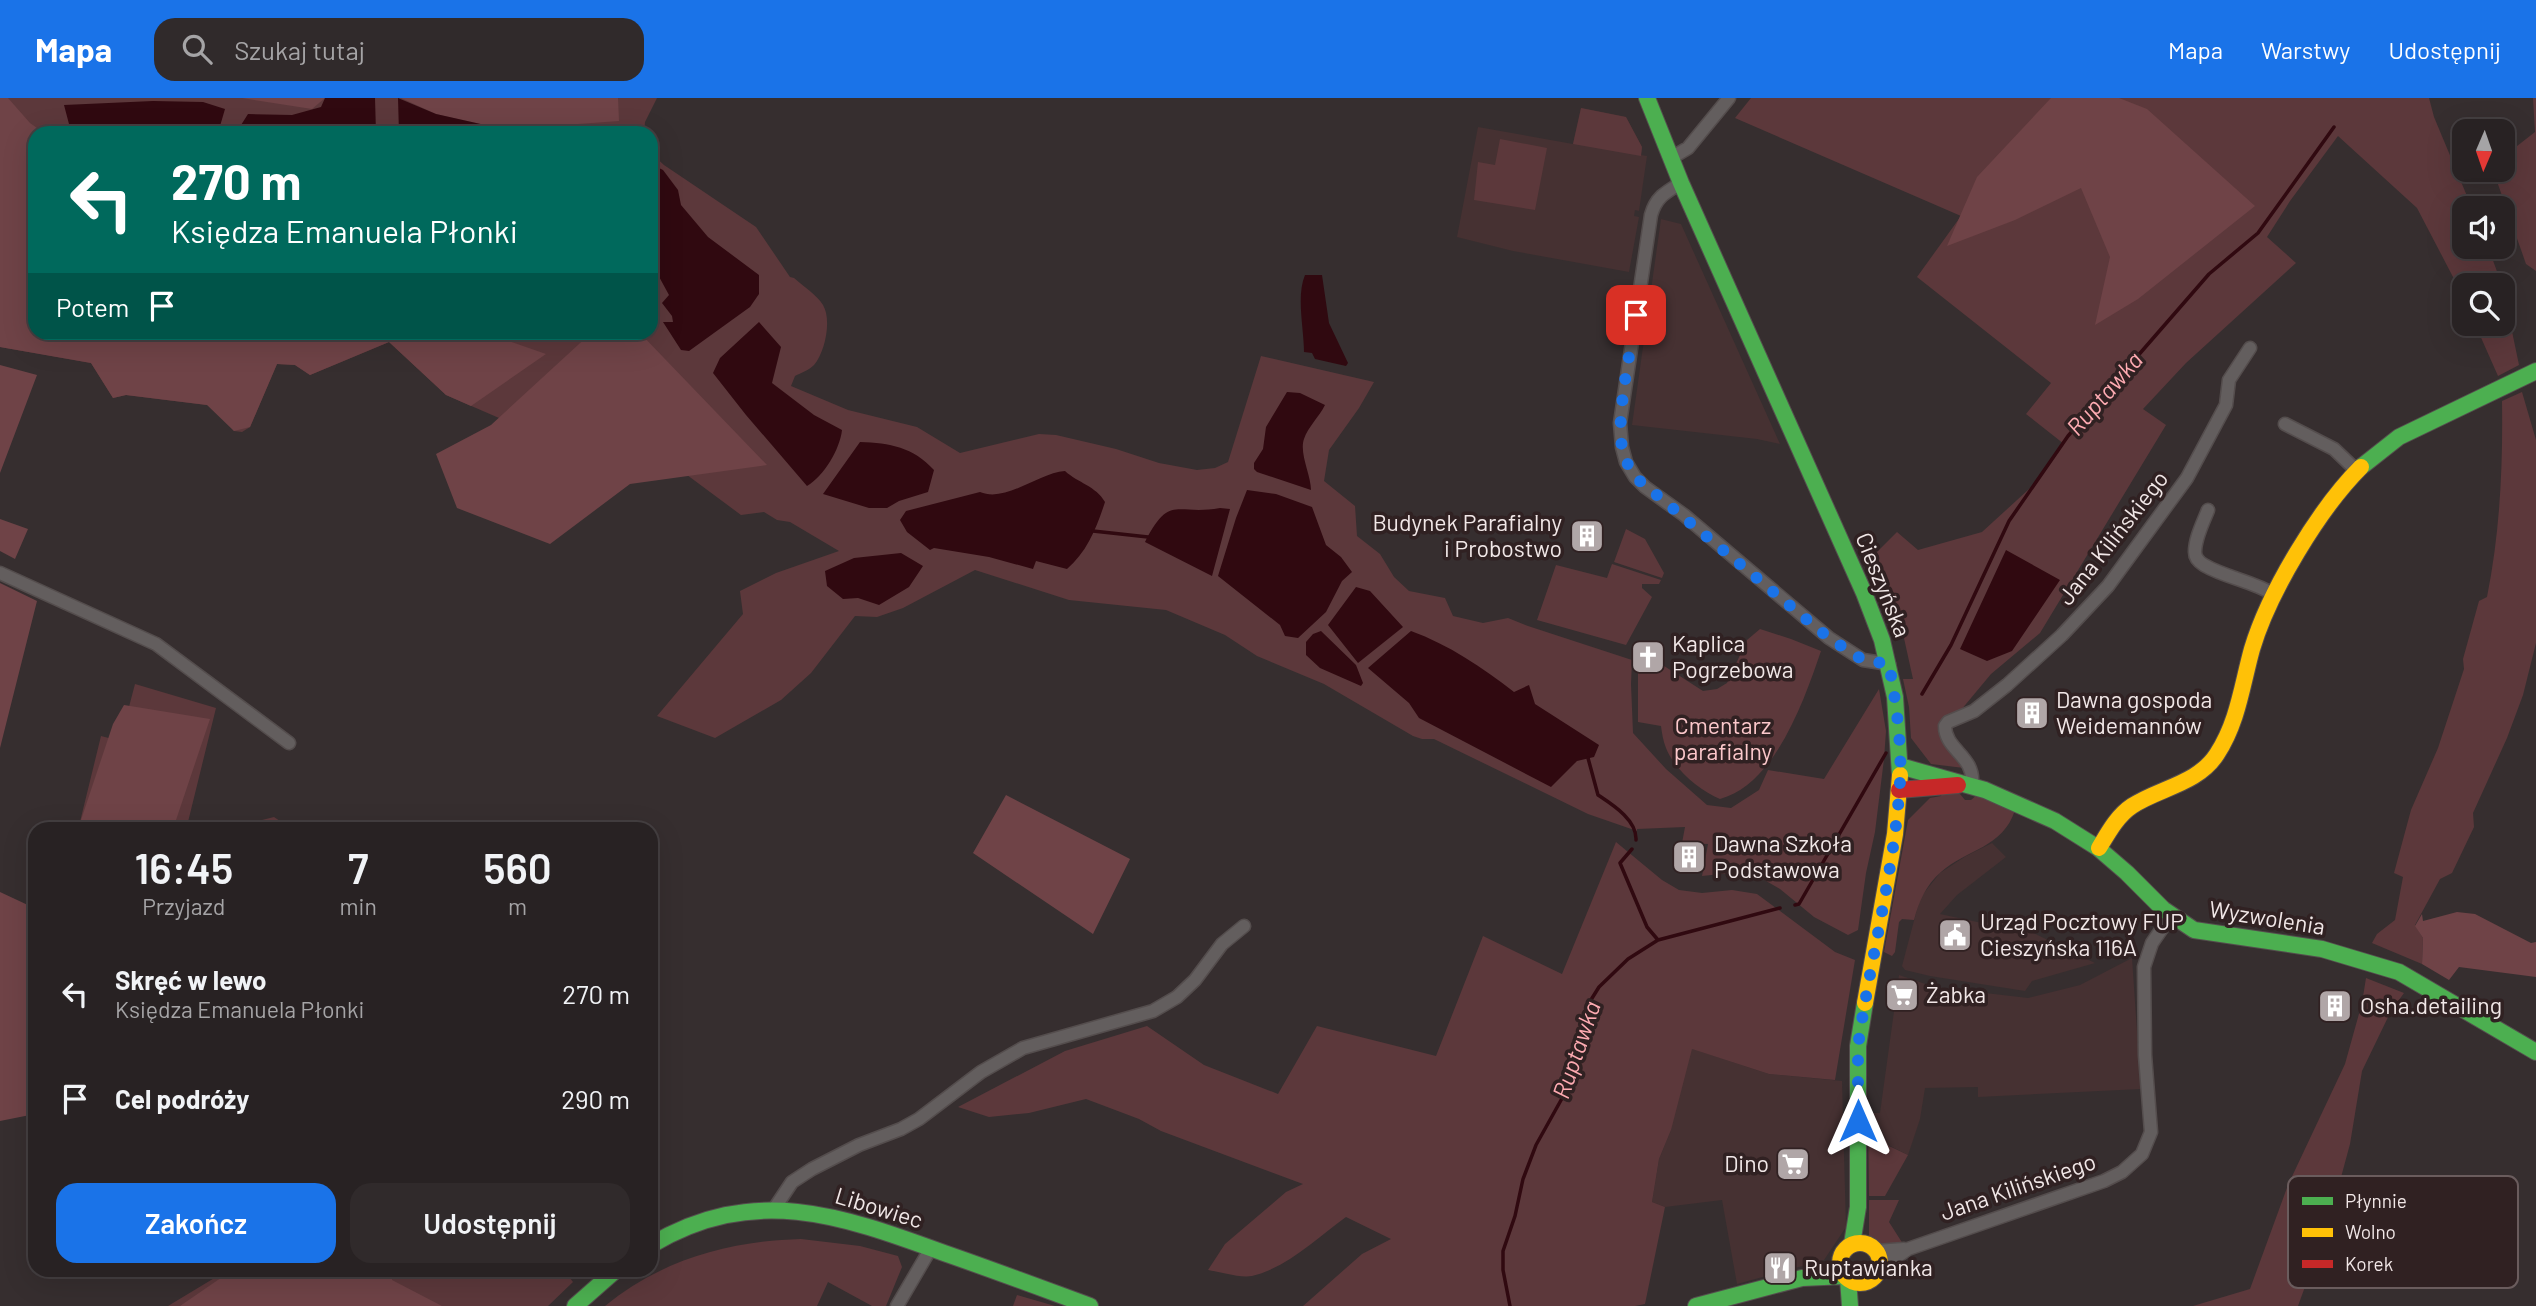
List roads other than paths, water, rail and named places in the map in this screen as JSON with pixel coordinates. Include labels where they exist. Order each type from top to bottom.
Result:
[{"type":"street","name":"Cieszyńska","points":[[1647,98],[1681,183],[1859,582],[1878,627],[1889,664],[1897,711],[1899,790],[1895,834],[1858,1046],[1858,1208],[1847,1249]]},
{"type":"street","points":[[1671,158],[1688,148],[1729,98]]},
{"type":"street","points":[[1681,183],[1662,194],[1654,203],[1651,215],[1620,423],[1626,462],[1645,487],[1684,515],[1829,638],[1863,660],[1889,664]]},
{"type":"street","name":"Jana Kilińskiego","points":[[1972,784],[1973,774],[1969,763],[1945,732],[1948,722],[1975,711],[1988,701],[2062,635],[2108,586],[2187,478],[2226,405],[2229,380],[2250,348]]},
{"type":"street","points":[[2099,848],[2118,818],[2133,806],[2195,776],[2216,757],[2235,718],[2253,646],[2275,595],[2308,536],[2357,471],[2399,437],[2536,371]]},
{"type":"street","points":[[2285,424],[2334,449],[2357,471]]},
{"type":"street","points":[[2208,510],[2198,537],[2195,554],[2197,559],[2205,566],[2262,586],[2275,595]]},
{"type":"street","points":[[0,573],[156,644],[289,743]]},
{"type":"street","name":"Wyzwolenia","points":[[1900,765],[2008,796],[2099,848],[2140,883],[2170,917],[2194,930],[2322,948],[2399,972],[2536,1052]]},
{"type":"street","name":"Wyzwolenia","points":[[1899,790],[1972,784]]},
{"type":"street","name":"Jana Kilińskiego","points":[[1880,1269],[1908,1249],[2104,1181],[2122,1172],[2142,1154],[2151,1132],[2145,1055],[2144,967],[2152,943],[2170,917]]},
{"type":"street","points":[[774,1209],[792,1182],[812,1169],[859,1144],[901,1129],[919,1119],[981,1072],[1023,1048],[1153,1012],[1177,997],[1195,980],[1222,944],[1244,926]]},
{"type":"street","name":"Cieszyńska","points":[[1858,1208],[1873,1248]]},
{"type":"street","name":"Libowiec","points":[[658,1241],[707,1217],[752,1210],[774,1209],[831,1215],[1090,1306]]},
{"type":"street","points":[[1696,1306],[1802,1278],[1874,1278],[1880,1269],[1880,1260],[1873,1248],[1859,1242],[1802,1278]]},
{"type":"street","points":[[897,1306],[931,1248]]},
{"type":"street","name":"Jana Kilińskiego","points":[[1873,1248],[1908,1249]]},
{"type":"street","points":[[1847,1249],[1840,1268],[1852,1280],[1853,1306]]},
{"type":"street","points":[[575,1306],[608,1277]]},
{"type":"waterway","name":"Ruptawka","points":[[1922,694],[1951,645],[2009,521],[2068,436],[2209,274],[2258,233],[2334,127]]},
{"type":"waterway","points":[[1093,531],[1148,537]]},
{"type":"waterway","name":"Ruptawka","points":[[1795,905],[1799,904],[1886,753]]},
{"type":"waterway","points":[[1588,758],[1598,795],[1617,808],[1628,820],[1633,826],[1636,840]]},
{"type":"waterway","points":[[1632,849],[1620,863],[1647,927],[1658,940]]},
{"type":"waterway","name":"Ruptawka","points":[[1510,1306],[1503,1270],[1503,1251],[1515,1216],[1523,1179],[1536,1145],[1565,1093],[1589,1003],[1599,987],[1628,959],[1658,940],[1780,908]]},
{"type":"place","name":"Budynek Parafialny i Probostwo","points":[[1587,536]]},
{"type":"place","name":"Kaplica Pogrzebowa","points":[[1648,657]]},
{"type":"place","name":"Dawna gospoda Weidemannów","points":[[2032,713]]},
{"type":"place","name":"Dawna Szkoła Podstawowa","points":[[1689,857]]},
{"type":"place","name":"Urząd Pocztowy FUP Cieszyńska 116A","points":[[1955,935]]},
{"type":"place","name":"Żabka","points":[[1902,995]]},
{"type":"place","name":"Osha.detailing","points":[[2335,1006]]},
{"type":"place","name":"Dino","points":[[1793,1164]]},
{"type":"place","name":"Ruptawianka","points":[[1780,1268]]},
{"type":"park label","name":"Cmentarz parafialny","points":[[1723,739]]}]
